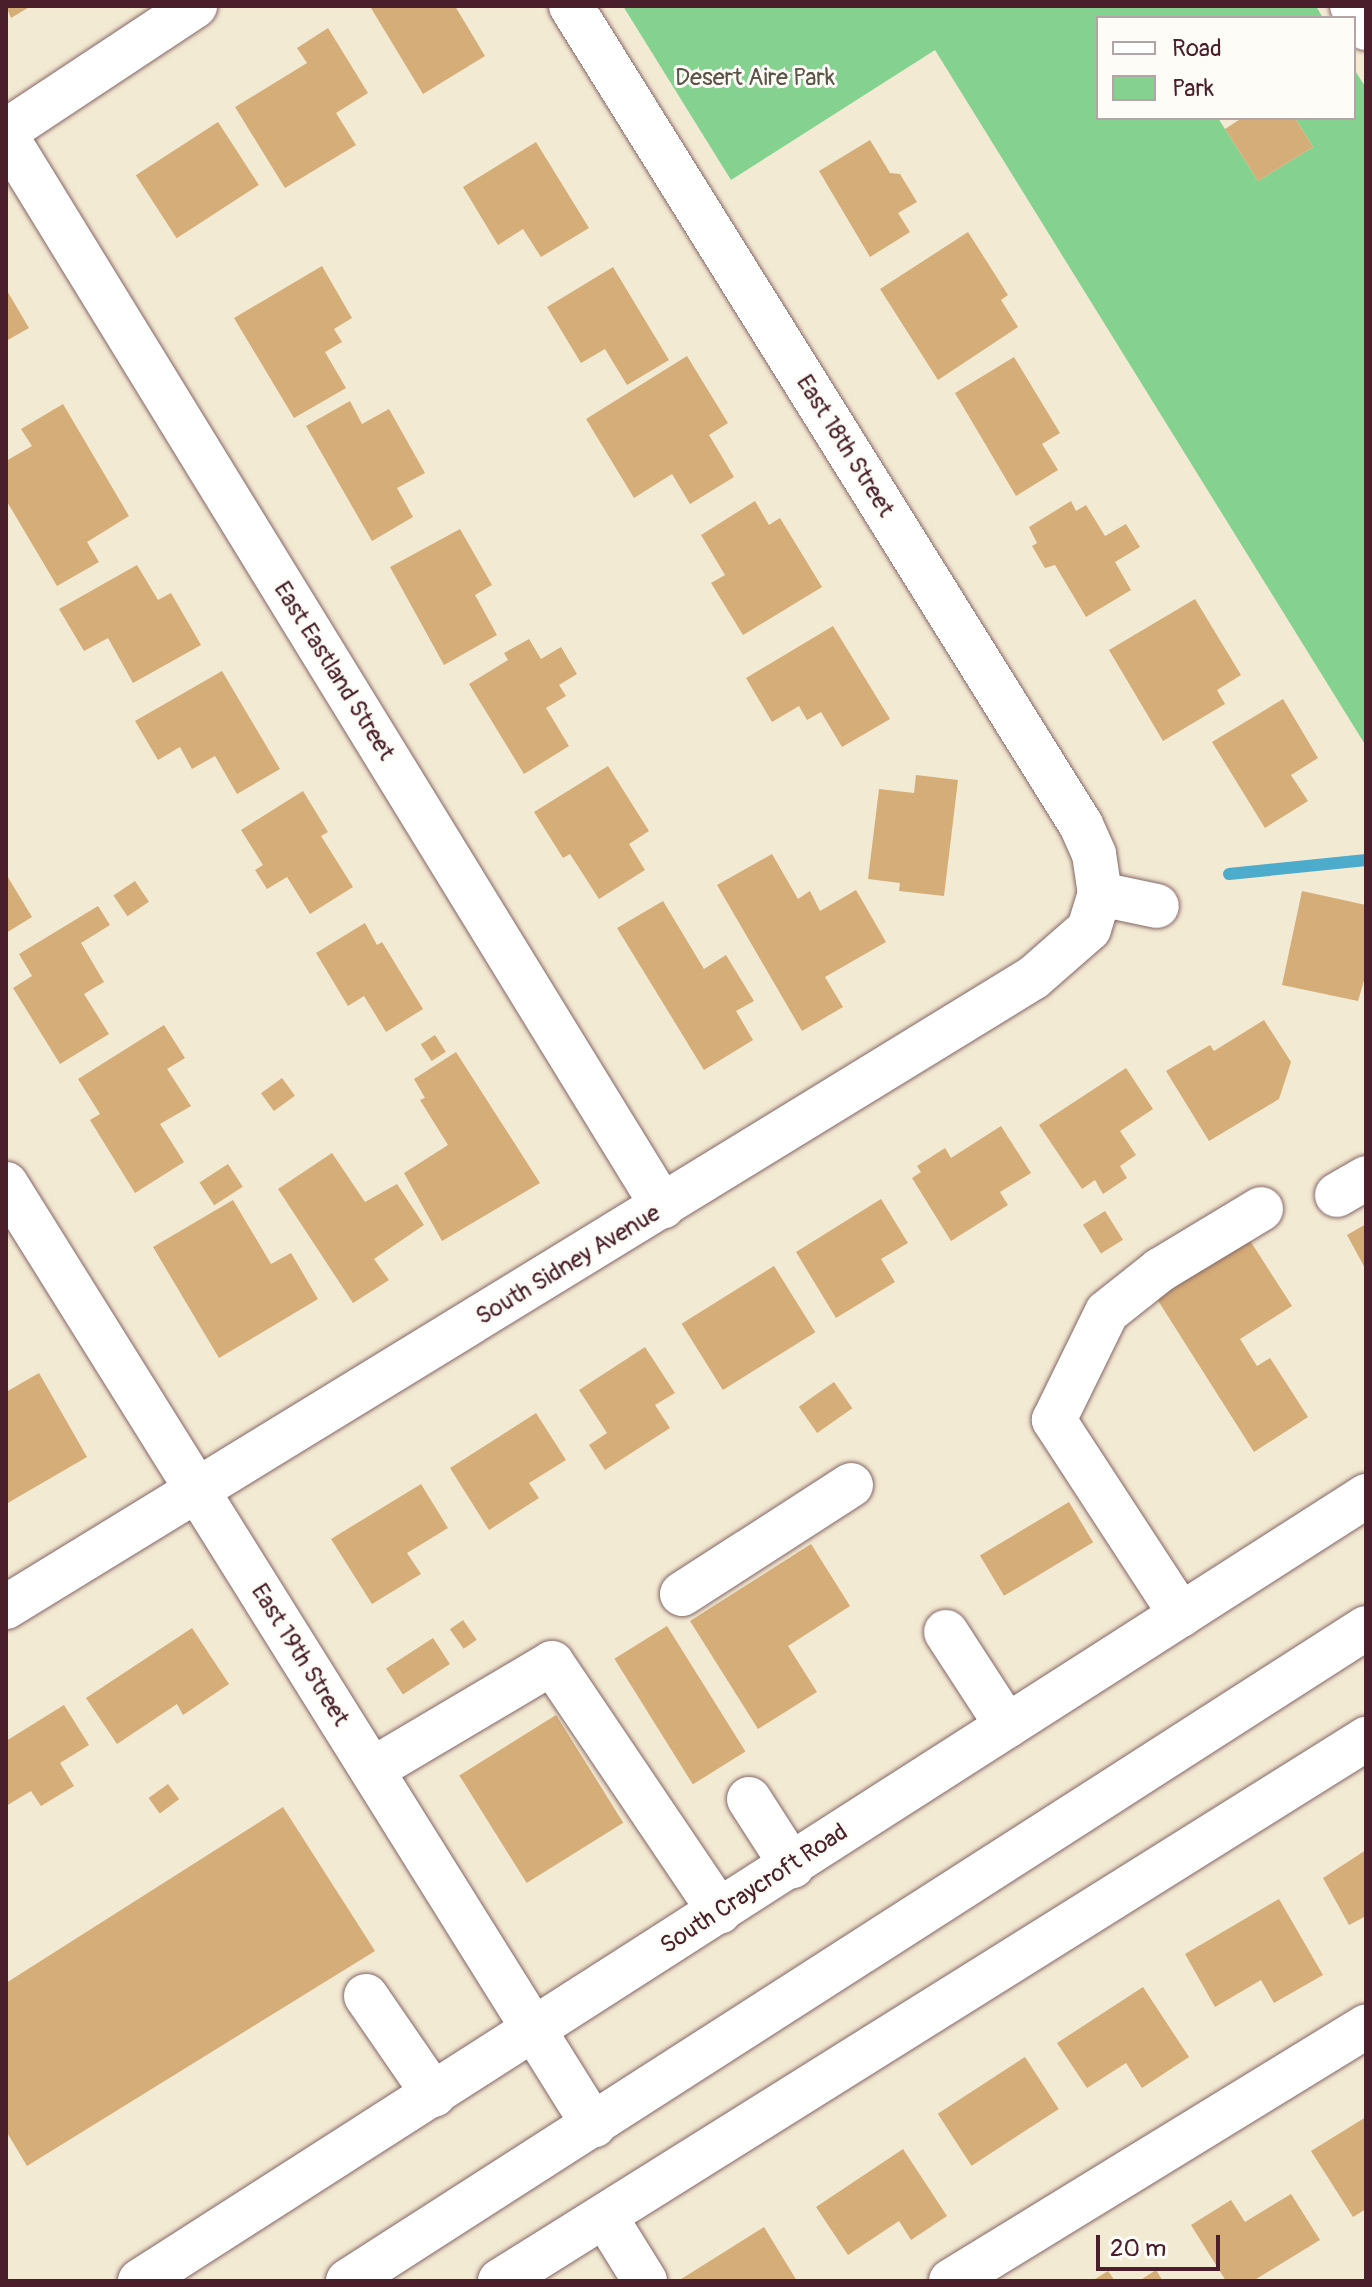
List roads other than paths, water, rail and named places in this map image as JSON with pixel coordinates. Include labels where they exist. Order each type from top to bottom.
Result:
[{"type":"street","points":[[6,133],[195,6]]},
{"type":"street","name":"East 18th Street","points":[[571,6],[1066,801],[1094,854],[1100,894]]},
{"type":"street","points":[[1352,6],[1366,28]]},
{"type":"street","name":"East Eastland Street","points":[[6,133],[663,1207]]},
{"type":"street","points":[[1100,894],[1157,906]]},
{"type":"street","name":"South Sidney Avenue","points":[[6,1607],[663,1207],[1045,969],[1089,929],[1100,894]]},
{"type":"street","name":"East 19th Street","points":[[6,1184],[594,2126]]},
{"type":"street","points":[[1181,1615],[1054,1420],[1107,1312],[1160,1270],[1261,1209]]},
{"type":"street","points":[[682,1594],[851,1485]]},
{"type":"street","name":"South Craycroft Road","points":[[140,2281],[1366,1496]]},
{"type":"street","points":[[348,2281],[1366,1628]]},
{"type":"street","points":[[946,1632],[1007,1726]]},
{"type":"street","points":[[373,1769],[552,1663],[720,1912]]},
{"type":"street","points":[[500,2281],[606,2218],[1366,1739]]},
{"type":"street","points":[[749,1799],[792,1866]]},
{"type":"street","points":[[366,1996],[434,2095]]},
{"type":"street","points":[[951,2281],[1366,2027]]},
{"type":"street","points":[[606,2218],[645,2281]]},
{"type":"waterway","points":[[1229,874],[1366,860]]},
{"type":"park label","name":"Desert Aire Park","points":[[755,78]]}]
